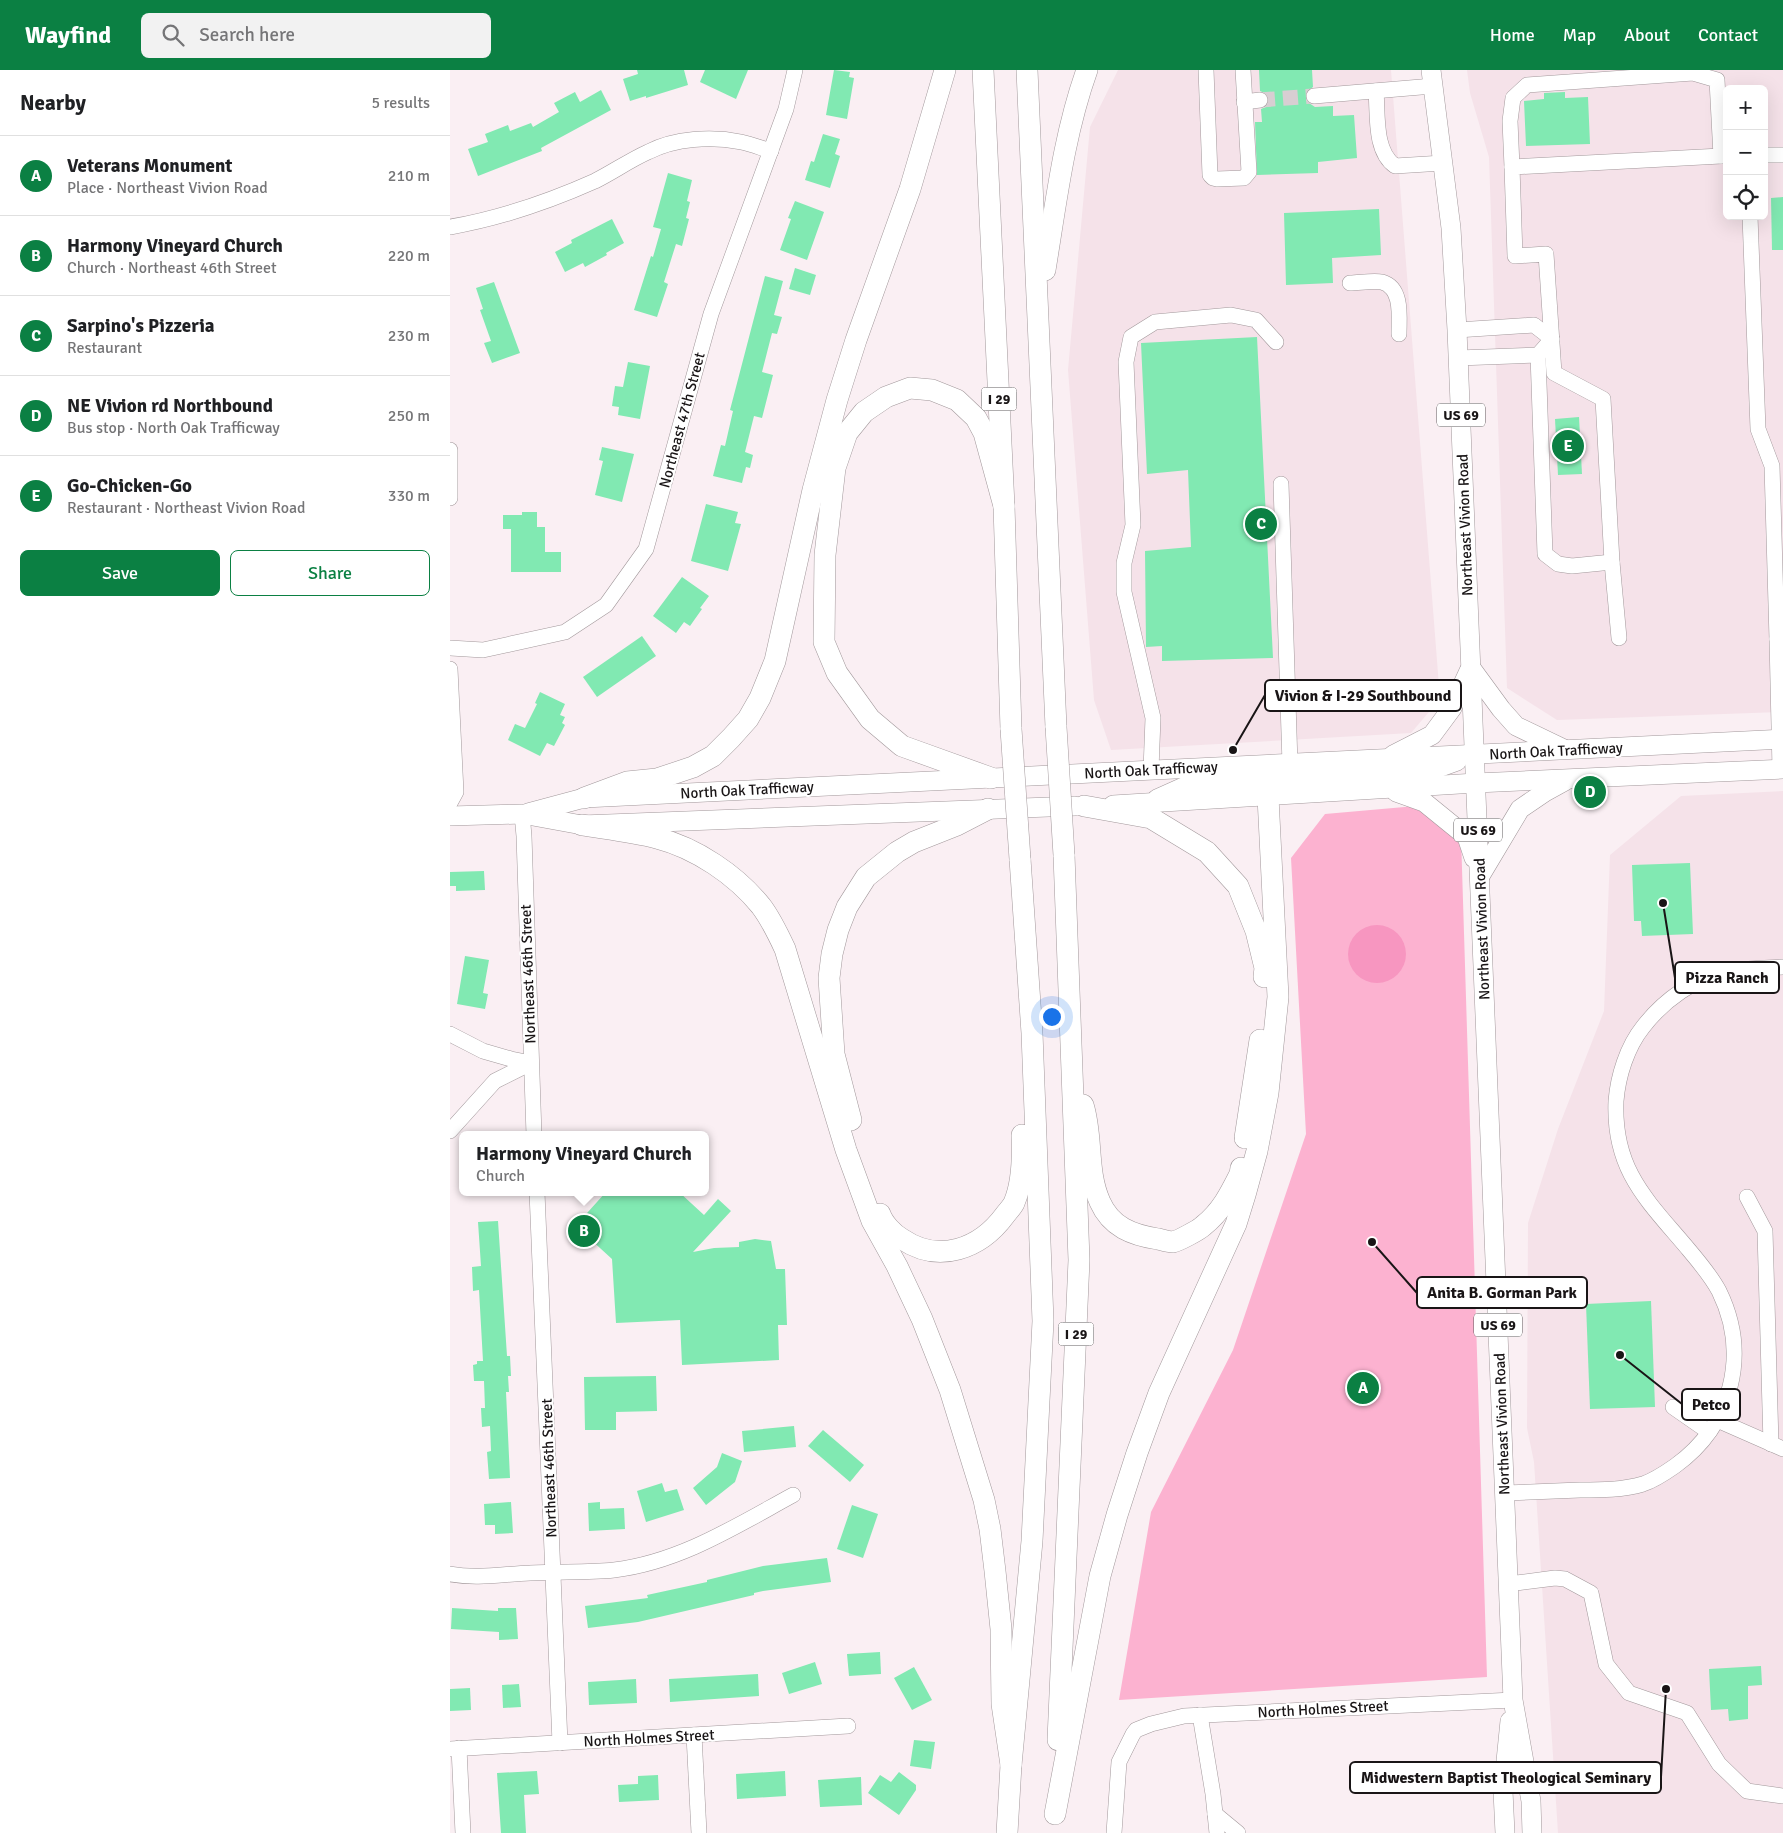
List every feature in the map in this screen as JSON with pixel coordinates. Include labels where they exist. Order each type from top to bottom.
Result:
[{"type":"highway","points":[[584,798],[626,782],[657,779],[693,767],[712,756],[748,719],[767,685],[775,661],[813,490],[837,400],[856,340],[910,189],[945,70]]},
{"type":"highway","name":"I 29","points":[[983,70],[1004,506],[1011,729],[1032,1033],[1043,1321],[1032,1540],[1011,1765],[1007,1833]]},
{"type":"highway","name":"I 29","points":[[1027,70],[1056,727],[1064,855],[1079,1260],[1054,1823]]},
{"type":"highway","points":[[1038,310],[1067,138],[1078,94],[1087,70]]},
{"type":"highway","points":[[991,778],[902,746],[870,719],[838,673],[824,642],[824,556],[835,468],[847,433],[864,412],[886,397],[910,388],[932,390],[957,400],[976,418],[984,433],[1004,506]]},
{"type":"highway","points":[[1054,1823],[1100,1576],[1117,1514],[1159,1393],[1236,1224],[1257,1151],[1268,1093],[1278,997],[1268,797]]},
{"type":"highway","points":[[1072,1072],[1088,1119],[1095,1188],[1100,1203],[1107,1215],[1118,1226],[1138,1236],[1173,1242],[1202,1227],[1225,1204],[1240,1174],[1263,1022],[1265,968],[1256,931],[1238,886],[1207,852],[1151,818],[1084,806]]},
{"type":"highway","points":[[988,809],[957,825],[914,842],[881,864],[859,886],[847,906],[832,954],[829,978],[834,1054],[858,1144],[882,1219],[896,1236],[912,1246],[923,1250],[944,1251],[964,1248],[992,1231],[1014,1204],[1020,1182],[1023,1158],[1022,1098],[1032,1033]]},
{"type":"highway","points":[[582,825],[658,838],[709,861],[745,889],[761,906],[785,949],[846,1150],[865,1203],[872,1221],[897,1266],[950,1390],[984,1500],[990,1529],[1000,1620],[1002,1704],[1011,1765]]},
{"type":"main road","name":"Northeast Vivion Road","points":[[1432,78],[1451,228],[1480,876],[1512,1700],[1503,1791],[1504,1833]]},
{"type":"main road","points":[[1386,759],[1432,735],[1452,708],[1471,668],[1500,709],[1516,726],[1567,750]]},
{"type":"main road","name":"North Oak Trafficway","points":[[522,814],[584,798],[1781,739]]},
{"type":"main road","points":[[1147,804],[1186,786],[1418,775],[1474,754]]},
{"type":"main road","name":"North Oak Trafficway","points":[[450,816],[522,814],[582,825],[1147,804],[1476,783],[1781,769]]},
{"type":"main road","points":[[1480,876],[1520,809],[1569,779]]},
{"type":"main road","points":[[1388,789],[1424,802],[1467,837],[1480,876]]},
{"type":"main road","name":"Northeast Vivion Road","points":[[1512,1700],[1531,1801],[1532,1833]]},
{"type":"street","name":"Northeast 47th Street","points":[[450,648],[483,650],[565,632],[606,605],[646,550],[711,314],[786,109],[795,70]]},
{"type":"street","points":[[1206,70],[1210,175],[1213,178],[1244,178],[1248,172],[1243,70]]},
{"type":"street","points":[[1619,638],[1612,562],[1603,399],[1554,373],[1546,254],[1515,256],[1510,121],[1513,98],[1527,85],[1693,73],[1716,80],[1723,146]]},
{"type":"street","points":[[1314,96],[1376,91],[1432,78]]},
{"type":"street","points":[[1376,91],[1380,142],[1387,160],[1395,166],[1443,163]]},
{"type":"street","points":[[1244,102],[1260,100]]},
{"type":"street","points":[[450,227],[510,213],[545,202],[596,180],[649,151],[669,144],[690,140],[741,142],[771,151]]},
{"type":"street","points":[[1768,155],[1783,155]]},
{"type":"street","points":[[1512,167],[1723,156]]},
{"type":"street","points":[[1750,220],[1758,429],[1772,466],[1780,639],[1781,769]]},
{"type":"street","points":[[1350,283],[1381,282],[1392,288],[1398,301],[1399,334]]},
{"type":"street","points":[[1151,770],[1152,718],[1124,592],[1124,563],[1133,525],[1126,362],[1131,336],[1155,322],[1231,314],[1256,320],[1276,342]]},
{"type":"street","points":[[1457,330],[1534,325],[1552,339]]},
{"type":"street","points":[[1552,339],[1538,355],[1545,554],[1558,564],[1572,566],[1612,562]]},
{"type":"street","points":[[1458,358],[1538,355]]},
{"type":"street","points":[[450,450],[450,498]]},
{"type":"street","points":[[1281,484],[1290,764]]},
{"type":"street","points":[[450,669],[456,792],[450,803]]},
{"type":"street","name":"Northeast 46th Street","points":[[522,814],[534,1131]]},
{"type":"street","points":[[1505,1493],[1620,1489],[1644,1484],[1663,1475],[1703,1442],[1725,1404],[1731,1385],[1734,1359],[1733,1336],[1728,1312],[1718,1290],[1705,1269],[1645,1197],[1632,1178],[1623,1158],[1618,1136],[1616,1115],[1617,1093],[1622,1070],[1640,1030],[1654,1013],[1671,998],[1709,976],[1728,971],[1783,967]]},
{"type":"street","points":[[450,1034],[483,1051],[531,1063]]},
{"type":"street","points":[[492,1054],[495,1081]]},
{"type":"street","points":[[450,1131],[495,1081],[531,1063]]},
{"type":"street","name":"Northeast 46th Street","points":[[537,1196],[560,1743]]},
{"type":"street","points":[[1673,1407],[1713,1426],[1777,1447],[1766,1231],[1747,1197]]},
{"type":"street","points":[[450,1574],[465,1577],[584,1572],[615,1570],[645,1564],[675,1555],[703,1543],[793,1495]]},
{"type":"street","points":[[1508,1584],[1560,1578],[1591,1593],[1606,1664],[1628,1693],[1687,1713],[1718,1764],[1747,1791],[1783,1796]]},
{"type":"street","name":"North Holmes Street","points":[[1114,1833],[1119,1762],[1136,1730],[1151,1724],[1184,1716],[1512,1700]]},
{"type":"street","points":[[1200,1715],[1217,1833]]},
{"type":"street","name":"North Holmes Street","points":[[454,1748],[848,1726]]},
{"type":"street","points":[[694,1735],[699,1833]]},
{"type":"street","points":[[454,1748],[463,1833]]},
{"type":"street","points":[[1215,1814],[1238,1833]]},
{"type":"shaded area","points":[[1118,70],[1391,70],[1440,699],[1411,733],[1111,750],[1094,700],[1068,370],[1090,127]]},
{"type":"shaded area","points":[[1467,70],[1783,70],[1783,712],[1557,720],[1507,688],[1489,157],[1470,93]]},
{"type":"shaded area","points":[[1783,791],[1783,1833],[1558,1833],[1534,1462],[1527,1428],[1528,1223],[1558,1129],[1604,1011],[1610,855],[1681,796]]},
{"type":"shaded area","points":[[1416,806],[1461,836],[1487,1677],[1119,1700],[1151,1512],[1233,1350],[1306,1134],[1291,858],[1325,814]]},
{"type":"shaded area","points":[[1377,925],[1388,927],[1398,933],[1404,943],[1406,954],[1404,965],[1398,975],[1388,981],[1377,983],[1366,981],[1356,975],[1350,965],[1348,954],[1350,943],[1356,933],[1366,927]]},
{"type":"building","points":[[637,70],[684,70],[688,85],[630,101],[623,79],[638,74]]},
{"type":"building","points":[[705,70],[748,70],[736,99],[700,82]]},
{"type":"building","points":[[834,70],[850,72],[849,77],[854,78],[847,119],[826,115]]},
{"type":"building","points":[[1259,70],[1312,70],[1313,87],[1306,92],[1306,101],[1315,107],[1333,106],[1333,116],[1354,115],[1357,158],[1318,162],[1318,173],[1257,175],[1255,122],[1262,122],[1261,109],[1266,107],[1269,99],[1267,94],[1260,91]]},
{"type":"building","points":[[601,90],[611,110],[541,148],[542,151],[478,176],[468,149],[488,142],[485,134],[508,125],[510,131],[531,123],[533,127],[559,112],[554,103],[575,92],[580,102]]},
{"type":"building","points":[[1565,92],[1565,98],[1588,97],[1590,144],[1526,146],[1524,101],[1544,99],[1544,93]]},
{"type":"building","points":[[823,134],[840,139],[835,154],[840,156],[830,188],[805,180],[811,161],[814,162]]},
{"type":"building","points":[[668,173],[692,180],[687,201],[690,202],[686,218],[689,219],[682,246],[676,244],[664,282],[668,284],[657,317],[634,310],[661,229],[653,227]]},
{"type":"building","points":[[1783,197],[1783,250],[1772,250],[1771,198]]},
{"type":"building","points":[[795,201],[824,212],[807,260],[780,250],[791,219],[788,218]]},
{"type":"building","points":[[1379,209],[1381,255],[1332,258],[1333,283],[1286,285],[1284,213]]},
{"type":"building","points":[[612,219],[624,243],[585,267],[583,263],[565,272],[555,252],[572,243],[571,240]]},
{"type":"building","points":[[795,268],[816,275],[810,295],[789,289]]},
{"type":"building","points":[[765,276],[783,281],[774,315],[782,317],[777,334],[772,333],[762,372],[773,375],[762,418],[754,416],[745,452],[753,455],[750,468],[746,467],[742,483],[713,476],[721,445],[725,446],[733,411],[730,410]]},
{"type":"building","points":[[494,282],[520,353],[492,363],[484,343],[491,341],[480,310],[483,309],[476,288]]},
{"type":"building","points":[[1257,337],[1273,658],[1162,661],[1162,646],[1146,647],[1145,551],[1191,547],[1188,470],[1147,474],[1141,343]]},
{"type":"building","points":[[628,362],[650,366],[640,419],[618,415],[619,407],[612,406],[615,386],[623,387]]},
{"type":"building","points":[[1579,417],[1582,474],[1558,475],[1555,419]]},
{"type":"building","points":[[602,447],[634,454],[622,502],[595,495],[603,461],[599,460]]},
{"type":"building","points":[[706,504],[738,512],[735,523],[741,524],[728,571],[691,561]]},
{"type":"building","points":[[522,512],[537,512],[537,527],[545,527],[545,552],[561,552],[561,572],[511,572],[511,529],[503,529],[503,515],[522,515]]},
{"type":"building","points":[[682,577],[709,596],[690,626],[684,622],[676,633],[653,616]]},
{"type":"building","points":[[642,636],[656,656],[597,697],[583,677]]},
{"type":"building","points":[[540,692],[565,704],[560,715],[565,717],[562,723],[565,725],[554,746],[547,743],[540,756],[508,740],[515,724],[525,728],[537,704],[535,703]]},
{"type":"building","points":[[1690,863],[1693,934],[1642,936],[1641,921],[1634,921],[1632,865]]},
{"type":"building","points":[[484,871],[485,890],[456,891],[456,886],[450,886],[450,872]]},
{"type":"building","points":[[465,956],[489,960],[483,993],[488,994],[485,1009],[457,1004]]},
{"type":"building","points":[[602,1196],[683,1196],[704,1215],[718,1199],[731,1211],[693,1252],[714,1248],[739,1247],[739,1242],[755,1239],[771,1241],[776,1269],[785,1269],[787,1325],[778,1325],[779,1360],[682,1365],[680,1320],[616,1323],[612,1259],[589,1238],[582,1245],[569,1233]]},
{"type":"building","points":[[498,1221],[507,1356],[510,1356],[511,1376],[508,1376],[509,1392],[506,1392],[510,1478],[489,1479],[487,1452],[491,1451],[490,1426],[482,1427],[481,1408],[485,1408],[484,1381],[474,1381],[473,1365],[477,1364],[477,1361],[483,1361],[479,1290],[473,1291],[472,1267],[481,1266],[478,1222]]},
{"type":"building","points":[[1651,1301],[1655,1407],[1590,1409],[1586,1304]]},
{"type":"building","points":[[656,1376],[657,1411],[616,1412],[616,1430],[585,1430],[584,1377]]},
{"type":"building","points":[[794,1426],[796,1447],[744,1452],[742,1431]]},
{"type":"building","points":[[823,1430],[864,1465],[850,1482],[808,1446]]},
{"type":"building","points":[[722,1453],[742,1461],[735,1482],[706,1505],[693,1488],[717,1467]]},
{"type":"building","points":[[662,1483],[665,1492],[677,1489],[684,1510],[646,1522],[637,1491]]},
{"type":"building","points":[[511,1502],[513,1533],[495,1534],[495,1525],[485,1525],[484,1504]]},
{"type":"building","points":[[600,1502],[600,1509],[624,1508],[625,1529],[589,1531],[588,1503]]},
{"type":"building","points":[[852,1505],[878,1514],[863,1558],[837,1549]]},
{"type":"building","points":[[827,1558],[831,1582],[763,1591],[754,1593],[754,1595],[638,1622],[588,1628],[585,1606],[648,1598],[647,1595],[707,1582],[707,1580],[763,1566]]},
{"type":"building","points":[[452,1608],[498,1611],[498,1608],[516,1608],[518,1639],[499,1640],[499,1632],[451,1629]]},
{"type":"building","points":[[880,1652],[881,1674],[849,1676],[847,1654]]},
{"type":"building","points":[[815,1662],[822,1684],[789,1694],[782,1673]]},
{"type":"building","points":[[1761,1666],[1762,1685],[1748,1686],[1748,1719],[1729,1721],[1728,1709],[1711,1710],[1709,1669]]},
{"type":"building","points":[[914,1667],[932,1700],[912,1710],[894,1678]]},
{"type":"building","points":[[758,1674],[759,1696],[670,1702],[669,1679]]},
{"type":"building","points":[[636,1679],[637,1703],[589,1705],[588,1682]]},
{"type":"building","points":[[519,1684],[521,1707],[503,1708],[502,1685]]},
{"type":"building","points":[[470,1688],[471,1710],[450,1711],[450,1689]]},
{"type":"building","points":[[914,1740],[935,1742],[931,1769],[910,1766]]},
{"type":"building","points":[[537,1771],[539,1794],[524,1795],[526,1833],[501,1833],[497,1773]]},
{"type":"building","points":[[785,1771],[786,1796],[737,1799],[736,1774]]},
{"type":"building","points":[[899,1772],[916,1785],[916,1790],[899,1815],[868,1793],[880,1775],[891,1782]]},
{"type":"building","points":[[658,1775],[659,1800],[619,1802],[618,1785],[638,1784],[638,1776]]},
{"type":"building","points":[[861,1777],[862,1805],[820,1807],[818,1780]]},
{"type":"tunnel","points":[[1260,100],[1314,96]]},
{"type":"place","name":"Go-Chicken-Go","points":[[1568,446]]},
{"type":"place","name":"Sarpino's Pizzeria","points":[[1261,524]]},
{"type":"place","name":"Vivion & I-29 Southbound","points":[[1233,750]]},
{"type":"place","name":"NE Vivion rd Northbound","points":[[1590,792]]},
{"type":"place","name":"Pizza Ranch","points":[[1663,903]]},
{"type":"place","name":"Harmony Vineyard Church","points":[[584,1231]]},
{"type":"place","name":"Anita B. Gorman Park","points":[[1372,1242]]},
{"type":"place","name":"Petco","points":[[1620,1355]]},
{"type":"place","name":"Veterans Monument","points":[[1363,1388]]},
{"type":"place","name":"Midwestern Baptist Theological Seminary","points":[[1666,1689]]}]
